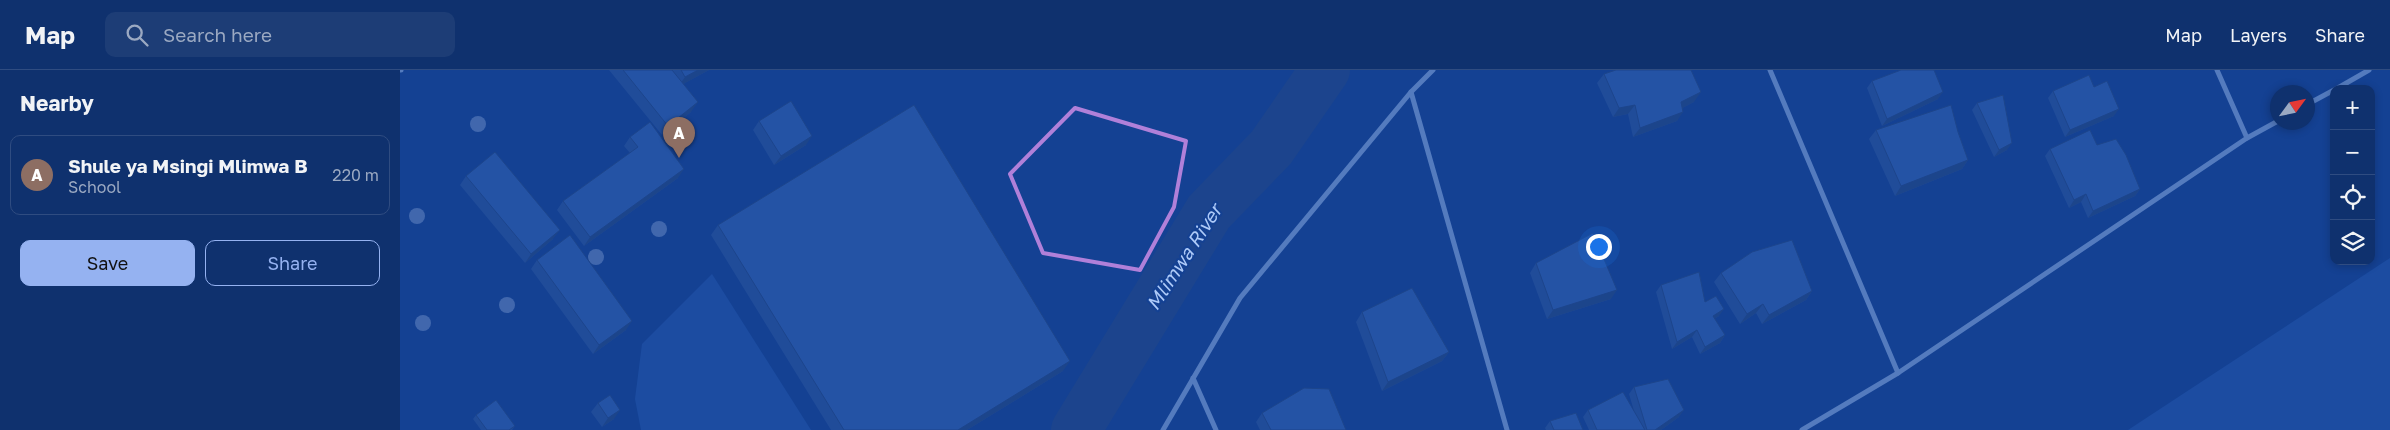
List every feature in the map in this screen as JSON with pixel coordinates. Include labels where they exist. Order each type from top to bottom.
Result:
[{"type":"street","points":[[1164,430],[1240,298],[1411,92],[1433,70]]},
{"type":"street","points":[[1770,70],[1898,373]]},
{"type":"street","points":[[2217,70],[2246,138]]},
{"type":"street","points":[[2342,85],[2370,70]]},
{"type":"street","points":[[1411,92],[1507,430]]},
{"type":"street","points":[[2315,100],[2330,92]]},
{"type":"street","points":[[1802,430],[1898,373],[2246,138],[2270,125]]},
{"type":"street","points":[[1193,378],[1216,430]]},
{"type":"highlighted area","points":[[1075,108],[1186,141],[1174,207],[1140,270],[1043,253],[1010,174]]},
{"type":"shaded area","points":[[2390,258],[2390,430],[2128,430]]},
{"type":"shaded area","points":[[712,274],[811,430],[641,430],[635,399],[642,344]]},
{"type":"building","points":[[623,70],[672,70],[698,102],[668,126]]},
{"type":"building","points":[[681,70],[698,70],[685,77]]},
{"type":"building","points":[[1616,70],[1691,70],[1701,92],[1681,102],[1683,112],[1640,128],[1635,105],[1619,108],[1604,74]]},
{"type":"building","points":[[1901,70],[1934,70],[1943,92],[1887,119],[1872,81]]},
{"type":"building","points":[[2089,75],[2094,87],[2107,81],[2119,109],[2070,130],[2053,91]]},
{"type":"building","points":[[2003,95],[2012,143],[1999,150],[1977,103]]},
{"type":"building","points":[[791,101],[812,136],[781,156],[759,121]]},
{"type":"building","points":[[914,105],[1070,361],[958,430],[844,430],[718,225]]},
{"type":"building","points":[[1951,105],[1968,160],[1901,186],[1876,130]]},
{"type":"building","points":[[650,122],[684,169],[590,237],[563,201],[638,147],[630,137]]},
{"type":"building","points":[[2090,130],[2097,145],[2116,139],[2126,155],[2140,189],[2093,211],[2086,194],[2074,200],[2050,149]]},
{"type":"building","points":[[495,152],[560,230],[531,254],[466,176]]},
{"type":"building","points":[[1593,233],[1617,290],[1553,310],[1536,263]]},
{"type":"building","points":[[570,235],[632,321],[599,345],[537,260]]},
{"type":"building","points":[[1792,240],[1812,291],[1769,315],[1763,304],[1747,314],[1721,273],[1752,252]]},
{"type":"building","points":[[1699,272],[1705,302],[1716,296],[1724,309],[1713,316],[1725,335],[1705,347],[1697,330],[1677,342],[1661,285]]},
{"type":"building","points":[[1412,288],[1449,352],[1388,382],[1362,312]]},
{"type":"building","points":[[1668,379],[1684,410],[1655,430],[1647,430],[1634,387]]},
{"type":"building","points":[[1304,388],[1329,389],[1346,430],[1271,430],[1262,413]]},
{"type":"building","points":[[1623,392],[1645,430],[1597,430],[1588,410]]},
{"type":"building","points":[[610,395],[620,410],[608,418],[598,403]]},
{"type":"building","points":[[496,400],[515,426],[509,430],[487,430],[476,415]]},
{"type":"building","points":[[1576,413],[1583,430],[1554,430],[1550,421]]},
{"type":"waterway","name":"Mlimwa River","points":[[1076,430],[1209,212],[1271,148],[1325,70]]},
{"type":"place","name":"Shule ya Msingi Mlimwa B","points":[[679,158]]}]
